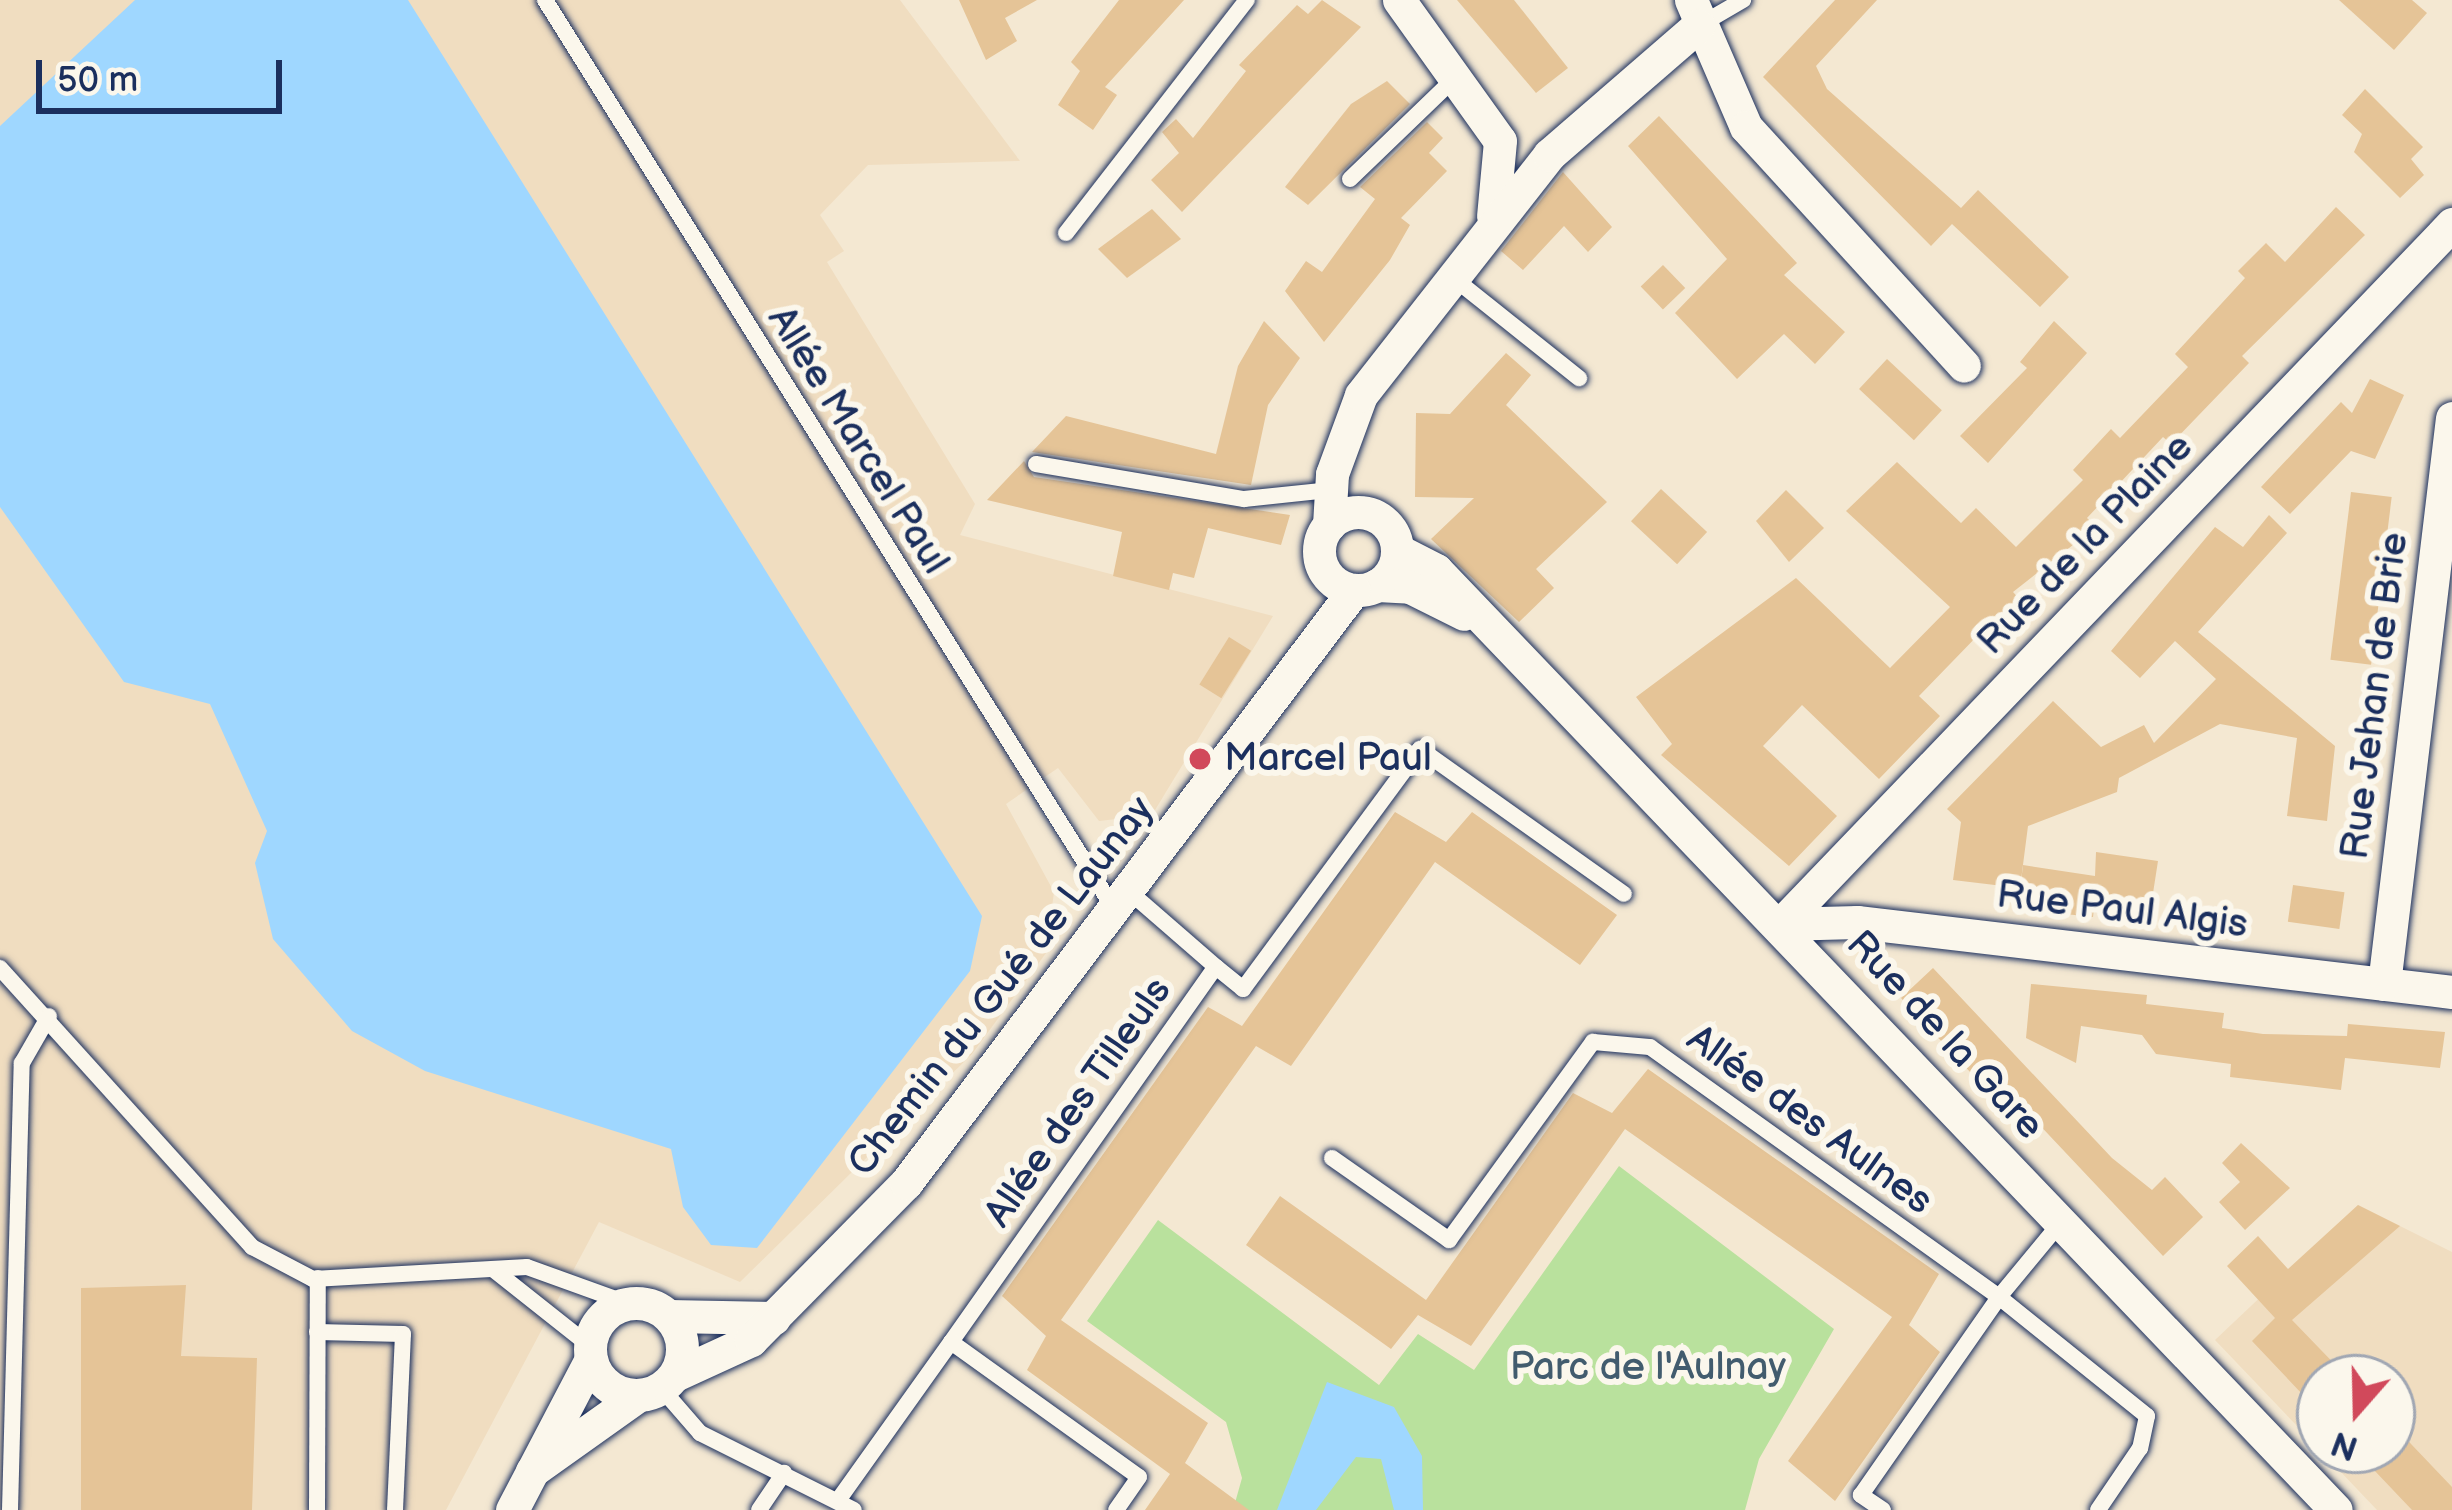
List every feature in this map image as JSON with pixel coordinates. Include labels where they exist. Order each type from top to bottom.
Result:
[{"type":"street","points":[[1399,0],[1498,136],[1493,216]]},
{"type":"street","points":[[1329,525],[1361,512],[1382,520],[1397,550],[1365,587],[1324,571],[1329,490],[1347,428],[1493,216],[1695,13],[1746,127],[1964,367]]},
{"type":"street","points":[[1498,136],[1561,144]]},
{"type":"street","name":"Rue de la Plaine","points":[[1781,924],[2452,224]]},
{"type":"street","name":"Rue Jehan de Brie","points":[[2384,984],[2452,418]]},
{"type":"street","points":[[1347,428],[1361,512]]},
{"type":"street","name":"Rue de la Gare","points":[[1397,550],[1436,570],[1484,626],[1781,924],[2336,1510]]},
{"type":"street","name":"Chemin du Gué de Launay","points":[[1272,688],[1324,571]]},
{"type":"street","name":"Chemin du Gué de Launay","points":[[532,1471],[658,1386],[752,1340],[906,1183],[1125,904],[1272,688],[1365,587]]},
{"type":"street","name":"Rue de la Gare","points":[[1365,587],[1433,595],[1484,626]]},
{"type":"street","name":"Rue Paul Algis","points":[[1781,924],[1857,922],[2452,992]]},
{"type":"street","points":[[670,1316],[682,1343],[658,1386],[604,1382],[591,1352],[605,1314],[627,1303],[670,1316],[774,1318]]},
{"type":"street","name":"Chemin du Gué de Launay","points":[[512,1510],[591,1352]]},
{"type":"lane","name":"Allée Marcel Paul","points":[[545,0],[1125,904],[1216,967]]},
{"type":"lane","points":[[1066,233],[1247,0]]},
{"type":"lane","points":[[1695,13],[1743,0]]},
{"type":"lane","points":[[1350,179],[1456,76]]},
{"type":"lane","points":[[1450,275],[1579,378]]},
{"type":"lane","points":[[1036,464],[1244,499],[1329,490]]},
{"type":"lane","name":"Allée des Tilleuls","points":[[658,1386],[700,1433],[847,1504],[951,1342],[1216,967],[1243,989],[1420,749],[1624,894]]},
{"type":"lane","points":[[0,968],[49,1016],[252,1247],[318,1279],[526,1267],[627,1303]]},
{"type":"lane","points":[[10,1510],[7,1346],[22,1063],[49,1016]]},
{"type":"lane","name":"Allée des Aulnes","points":[[1332,1158],[1449,1240],[1594,1042],[1650,1047],[2000,1297],[2147,1416],[2140,1448],[2098,1510]]},
{"type":"lane","points":[[1883,1510],[1862,1495],[2000,1297],[2061,1222]]},
{"type":"lane","points":[[494,1270],[591,1352]]},
{"type":"lane","points":[[317,1510],[318,1279]]},
{"type":"lane","points":[[317,1332],[403,1334],[395,1510]]},
{"type":"lane","points":[[951,1342],[1139,1477],[1116,1510]]},
{"type":"lane","points":[[759,1510],[784,1473]]},
{"type":"shaded area","points":[[0,0],[900,0],[1020,161],[868,165],[820,215],[844,251],[827,262],[975,504],[960,535],[1273,616],[1152,815],[1099,821],[1058,768],[1006,804],[1054,892],[1046,953],[972,1054],[740,1282],[599,1222],[446,1510],[0,1510]]},
{"type":"shaded area","points":[[2358,1205],[2452,1252],[2452,1510],[2377,1510],[2343,1474],[2416,1474],[2416,1354],[2296,1354],[2296,1425],[2215,1340]]},
{"type":"green space","name":"Parc de l'Aulnay","points":[[1619,1166],[1834,1329],[1759,1459],[1745,1510],[1233,1510],[1242,1478],[1226,1422],[1087,1321],[1158,1220],[1379,1385],[1418,1334],[1474,1370]]},
{"type":"water","points":[[135,0],[408,0],[982,916],[970,971],[757,1248],[711,1245],[683,1207],[671,1149],[425,1071],[352,1031],[273,939],[255,863],[267,831],[210,704],[124,682],[0,507],[0,126]]},
{"type":"water","points":[[1327,1382],[1394,1407],[1422,1456],[1423,1510],[1394,1510],[1381,1459],[1356,1457],[1316,1510],[1277,1510]]},
{"type":"building","points":[[959,0],[1037,0],[1005,18],[1017,41],[986,60]]},
{"type":"building","points":[[1119,0],[1184,0],[1105,87],[1117,95],[1093,130],[1058,105],[1080,71],[1071,62]]},
{"type":"building","points":[[1322,0],[1361,27],[1182,212],[1151,180],[1179,153],[1162,132],[1176,119],[1193,138],[1246,71],[1239,65],[1297,5],[1308,14]]},
{"type":"building","points":[[1457,0],[1514,0],[1568,68],[1536,93]]},
{"type":"building","points":[[1835,0],[1877,0],[1816,66],[1827,89],[1961,208],[1978,190],[2069,277],[2040,307],[1952,224],[1931,246],[1763,77]]},
{"type":"building","points":[[2339,0],[2412,0],[2427,13],[2394,50]]},
{"type":"building","points":[[1387,81],[1410,104],[1308,205],[1285,187],[1351,104]]},
{"type":"building","points":[[2365,89],[2423,147],[2411,159],[2424,175],[2400,198],[2354,152],[2362,134],[2342,115]]},
{"type":"building","points":[[1659,116],[1797,263],[1784,275],[1845,332],[1815,364],[1784,334],[1737,379],[1675,313],[1727,259],[1628,146]]},
{"type":"building","points":[[1427,122],[1443,138],[1429,153],[1447,171],[1401,218],[1410,225],[1390,260],[1324,342],[1285,291],[1306,261],[1322,272],[1375,199],[1360,187]]},
{"type":"building","points":[[1563,172],[1612,227],[1588,252],[1564,226],[1523,270],[1501,251]]},
{"type":"building","points":[[2336,207],[2365,235],[2242,356],[2249,363],[2171,444],[2163,437],[2087,518],[2096,527],[2013,592],[2025,605],[1992,639],[1983,630],[1919,696],[1940,716],[1879,779],[1802,705],[1763,746],[1837,816],[1789,866],[1661,755],[1672,744],[1636,697],[1796,578],[1890,668],[1950,607],[1846,511],[1897,462],[1961,523],[1976,508],[2016,547],[2083,480],[2073,470],[2111,429],[2120,438],[2188,367],[2175,354],[2245,278],[2238,271],[2266,243],[2285,262]]},
{"type":"building","points":[[1152,209],[1181,239],[1127,278],[1098,249]]},
{"type":"building","points":[[1663,265],[1685,288],[1663,310],[1641,287]]},
{"type":"building","points":[[1264,321],[1300,358],[1268,405],[1251,485],[1032,452],[1066,416],[1216,454],[1238,366]]},
{"type":"building","points":[[2054,321],[2087,353],[1988,463],[1960,436],[2027,368],[2020,362]]},
{"type":"building","points":[[1506,353],[1531,375],[1506,405],[1607,502],[1536,569],[1554,588],[1519,622],[1431,539],[1474,498],[1415,497],[1416,413],[1450,414]]},
{"type":"building","points":[[1887,359],[1942,410],[1914,440],[1859,389]]},
{"type":"building","points":[[2370,379],[2404,395],[2375,459],[2351,451],[2290,514],[2261,487],[2341,402],[2352,413]]},
{"type":"building","points":[[1024,461],[1034,477],[1290,515],[1281,545],[1208,528],[1194,578],[1173,573],[1169,590],[1113,576],[1122,532],[987,500]]},
{"type":"building","points":[[1661,489],[1707,532],[1677,564],[1631,521]]},
{"type":"building","points":[[1786,490],[1824,528],[1789,562],[1756,521]]},
{"type":"building","points":[[2351,492],[2392,497],[2371,665],[2330,660]]},
{"type":"building","points":[[2269,515],[2287,533],[2198,632],[2335,746],[2327,821],[2287,816],[2297,738],[2220,724],[2119,778],[2117,792],[2028,826],[2020,888],[1953,880],[1961,822],[1947,809],[2053,701],[2101,747],[2144,725],[2154,743],[2216,679],[2175,641],[2140,678],[2111,651],[2215,527],[2243,547]]},
{"type":"building","points":[[1229,637],[1251,651],[1221,698],[1199,684]]},
{"type":"building","points":[[1395,812],[1446,842],[1472,812],[1617,915],[1580,965],[1435,862],[1291,1066],[1256,1046],[1061,1320],[1208,1423],[1185,1463],[1249,1510],[1145,1510],[1170,1474],[1027,1370],[1046,1336],[1002,1296],[1208,1007],[1242,1026]]},
{"type":"building","points":[[2096,852],[2158,861],[2151,906],[2095,900],[2093,917],[2018,909],[2023,865],[2095,876]]},
{"type":"building","points":[[2293,885],[2344,892],[2339,929],[2288,922]]},
{"type":"building","points":[[1933,968],[2112,1158],[2152,1190],[2165,1177],[2203,1217],[2163,1256],[1981,1063],[1971,1073],[1901,998]]},
{"type":"building","points":[[2031,984],[2147,995],[2146,1004],[2224,1013],[2222,1028],[2263,1034],[2347,1036],[2348,1024],[2445,1032],[2440,1068],[2345,1058],[2341,1090],[2230,1077],[2231,1064],[2156,1054],[2142,1035],[2081,1026],[2076,1063],[2026,1038]]},
{"type":"building","points":[[1648,1069],[1939,1274],[1909,1325],[1940,1352],[1835,1501],[1788,1461],[1892,1317],[1625,1129],[1471,1346],[1418,1315],[1391,1349],[1246,1245],[1280,1196],[1426,1300],[1573,1093],[1612,1113]]},
{"type":"building","points":[[2241,1143],[2290,1188],[2245,1230],[2219,1202],[2240,1182],[2222,1163]]},
{"type":"building","points":[[2358,1205],[2400,1226],[2292,1320],[2325,1354],[2296,1354],[2296,1388],[2252,1341],[2275,1318],[2227,1266],[2258,1236],[2288,1269]]},
{"type":"building","points":[[186,1285],[181,1356],[257,1358],[252,1510],[81,1510],[81,1288]]},
{"type":"building","points":[[2416,1449],[2452,1487],[2452,1510],[2412,1510],[2378,1474],[2416,1474]]},
{"type":"place","name":"Marcel Paul","points":[[1200,759]]}]
